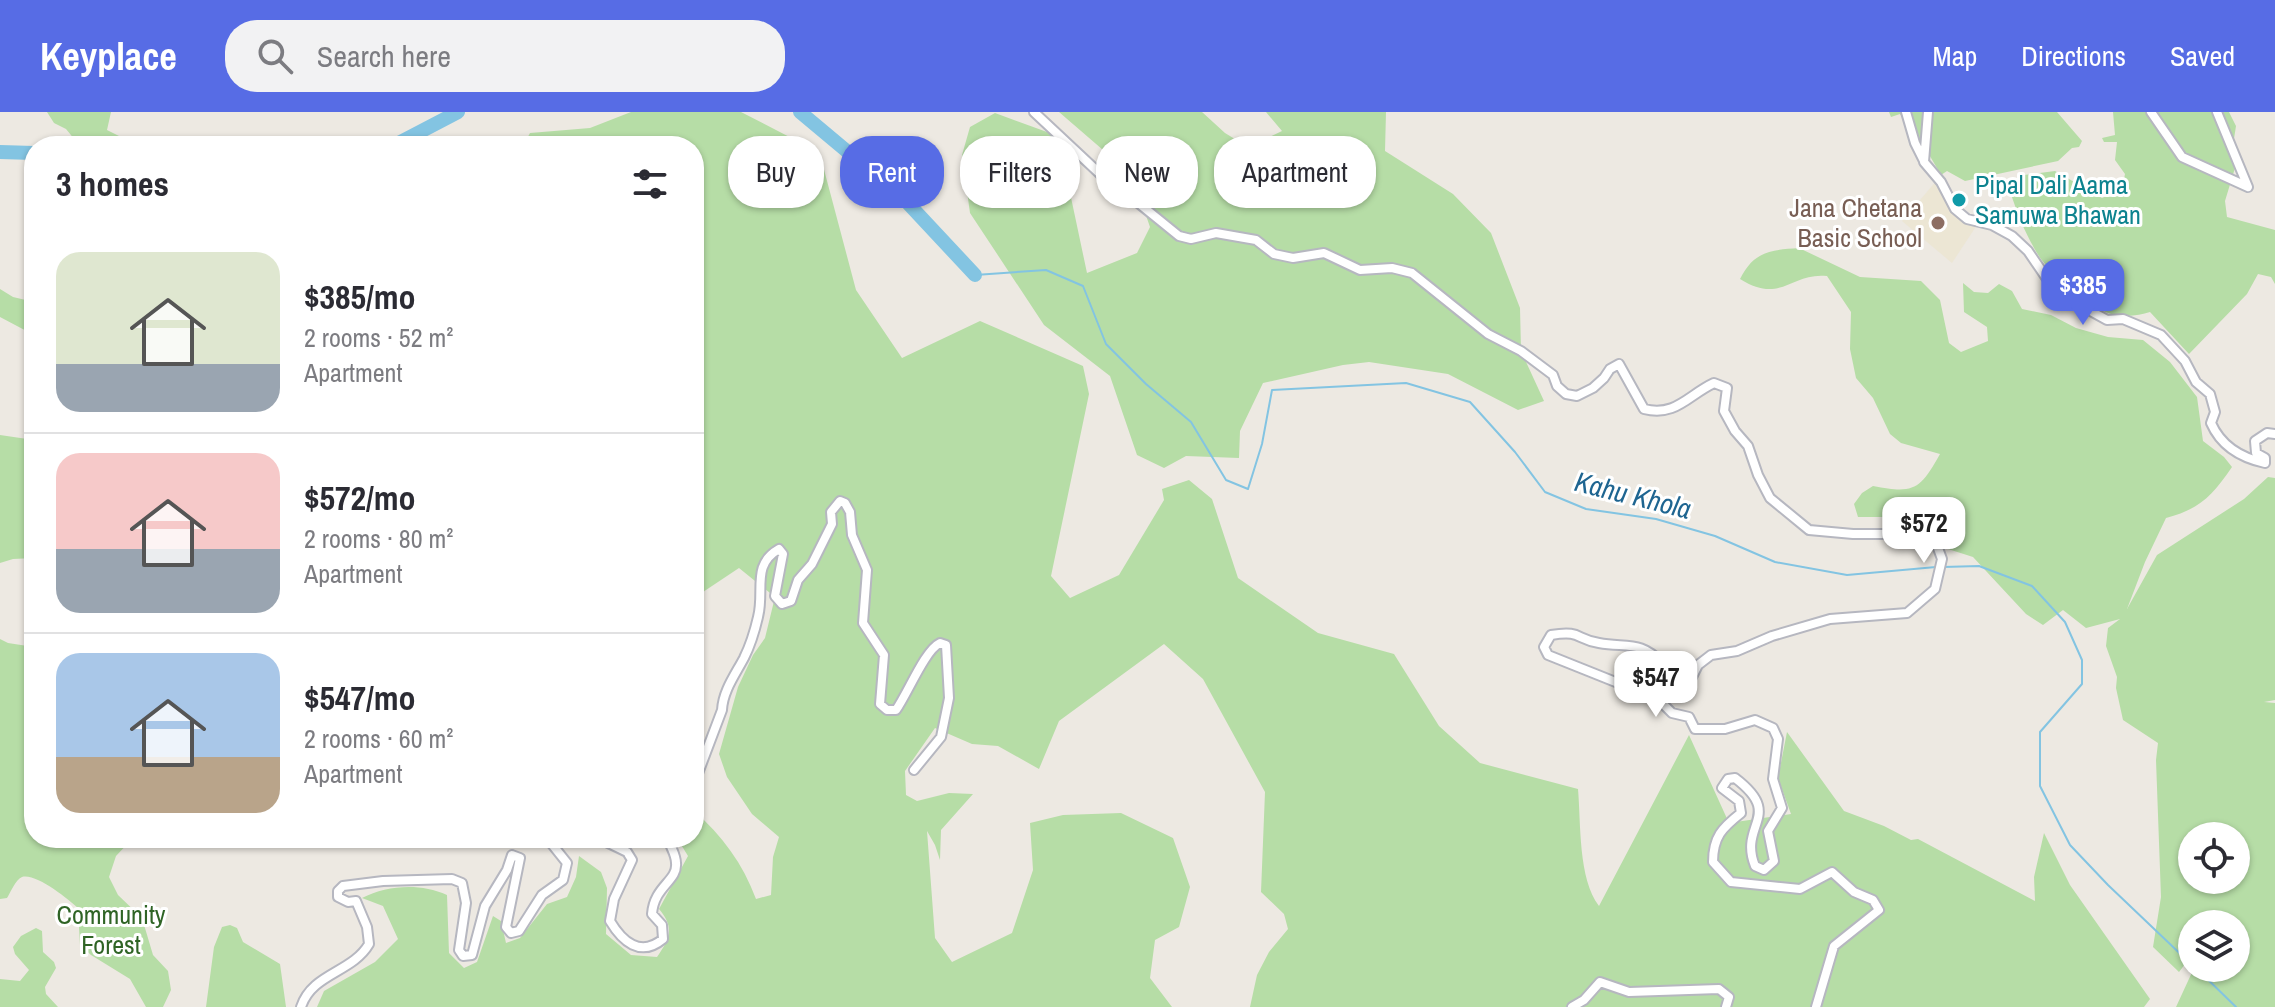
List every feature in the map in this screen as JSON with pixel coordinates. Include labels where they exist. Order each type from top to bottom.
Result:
[{"type":"street","points":[[1034,112],[1113,186],[1179,236],[1191,239],[1216,233],[1256,240],[1274,254],[1293,258],[1324,253],[1360,270],[1392,268],[1412,273],[1488,334],[1521,351],[1553,375],[1557,386],[1566,394],[1577,396],[1593,388],[1610,369],[1619,364],[1644,409],[1659,413],[1714,383],[1721,385],[1727,388],[1728,394],[1724,411],[1748,446],[1770,498],[1809,530],[1898,534],[1935,540],[1942,559],[1935,589],[1907,613],[1830,619],[1772,636],[1737,651],[1711,655],[1698,665],[1683,695],[1675,690],[1665,666],[1635,645],[1597,643],[1572,632],[1551,635],[1544,647],[1548,655],[1658,699],[1672,713],[1689,717],[1695,729],[1725,729],[1755,720],[1773,728],[1778,739],[1773,779],[1782,808],[1768,831],[1774,861],[1764,870],[1755,866],[1749,852],[1761,807],[1754,792],[1735,778],[1728,779],[1722,788],[1739,801],[1741,813],[1728,823],[1713,844],[1713,862],[1731,882],[1800,889],[1832,872],[1854,892],[1873,900],[1879,910],[1834,946],[1816,1007]]},
{"type":"street","points":[[1906,112],[1924,162],[1941,182],[1955,209],[1967,219],[1992,225],[2012,236],[2028,251],[2056,292],[2107,320],[2123,319],[2161,335],[2185,361],[2196,382],[2210,394],[2215,412],[2211,423],[2218,438],[2227,447],[2265,463],[2265,458],[2256,453],[2255,441],[2267,433],[2275,434]]},
{"type":"street","points":[[1924,162],[1928,112]]},
{"type":"street","points":[[2151,112],[2182,157],[2248,187],[2217,112]]},
{"type":"street","points":[[704,758],[722,710],[723,699],[745,656],[759,615],[762,569],[767,556],[779,549],[783,554],[775,596],[782,604],[791,601],[798,580],[817,555],[832,524],[831,512],[840,501],[850,512],[852,535],[867,570],[863,623],[884,655],[880,704],[887,710],[896,710],[931,647],[940,643],[946,645],[949,698],[941,737],[914,770]]},
{"type":"street","points":[[301,1007],[312,985],[353,960],[369,944],[367,927],[356,901],[348,902],[338,897],[338,891],[343,886],[383,881],[452,879],[462,883],[466,903],[459,950],[463,956],[472,955],[485,906],[507,870],[512,855],[520,858],[506,927],[511,933],[519,931],[542,895],[563,880],[567,863],[555,848]]},
{"type":"street","points":[[619,848],[627,852],[632,860],[614,899],[610,921],[621,939],[635,946],[656,944],[663,939],[662,925],[652,914],[653,901],[660,888],[673,877],[677,866],[671,848]]},
{"type":"street","points":[[1572,1007],[1584,1000],[1600,982],[1629,992],[1719,989],[1729,997],[1726,1007]]},
{"type":"shaded area","name":"Jana Chetana Basic School","points":[[1938,179],[1947,196],[1977,225],[1952,263],[1902,221]]},
{"type":"green space","points":[[47,112],[111,112],[107,130],[119,136],[72,136],[54,123]]},
{"type":"green space","points":[[631,112],[741,112],[788,136],[728,136],[728,208],[824,208],[824,170],[856,290],[902,358],[980,321],[1083,366],[1089,394],[1051,576],[1070,598],[1119,575],[1164,500],[1162,489],[1189,480],[1212,499],[1238,578],[1318,633],[1394,654],[1439,726],[1480,763],[1578,789],[1584,866],[1592,895],[1599,906],[1689,735],[1729,823],[1791,814],[1778,778],[1787,732],[1844,811],[1911,840],[1918,839],[2035,901],[2034,877],[2044,833],[2070,885],[2150,999],[2144,1007],[1250,1007],[1257,975],[1269,952],[1288,929],[1284,914],[1261,892],[1265,792],[1203,679],[1164,644],[1059,721],[1039,769],[998,746],[972,744],[935,728],[905,771],[906,795],[917,801],[949,793],[973,794],[941,830],[940,860],[927,831],[935,938],[952,962],[1012,933],[1033,870],[1030,823],[1063,815],[1121,813],[1173,838],[1190,887],[1179,927],[1155,940],[1150,978],[1172,1007],[317,1007],[324,991],[375,962],[398,939],[383,906],[362,898],[382,890],[415,887],[447,895],[449,953],[464,968],[477,962],[493,916],[501,921],[506,943],[520,938],[547,904],[567,897],[576,877],[579,856],[601,872],[607,888],[606,934],[631,955],[657,957],[669,933],[659,909],[688,856],[683,848],[704,848],[704,820],[731,851],[756,899],[771,895],[773,857],[779,837],[752,814],[727,777],[719,754],[738,687],[765,638],[775,597],[739,568],[704,591],[704,136],[528,136],[530,133],[590,128]]},
{"type":"green space","points":[[1059,112],[1202,112],[1230,136],[1214,136],[1214,208],[1376,208],[1376,136],[1271,136],[1282,131],[1266,112],[1386,112],[1385,151],[1453,194],[1491,233],[1520,308],[1521,351],[1544,401],[1518,410],[1448,374],[1369,362],[1343,365],[1263,383],[1240,431],[1239,458],[1186,456],[1164,468],[1137,455],[1110,376],[1044,325],[969,208],[1073,208],[1087,273],[1137,253],[1150,227],[1143,208],[1198,208],[1198,136],[1096,136],[1096,144]]},
{"type":"green space","points":[[1889,112],[2057,112],[2082,141],[2079,147],[2072,148],[2058,161],[1965,181],[1947,171],[1941,175],[1920,139],[1900,114],[1891,117]]},
{"type":"green space","points":[[2113,112],[2229,112],[2236,126],[2233,145],[2238,158],[2225,201],[2227,217],[2275,230],[2275,284],[2271,277],[2258,274],[2247,294],[2189,354],[2150,312],[2126,316],[2107,313],[2057,277],[2033,245],[2010,191],[2024,175],[2055,171],[2102,198],[2122,189],[2125,174],[2115,160],[2117,142],[2104,142],[2102,138],[2115,135]]},
{"type":"green space","points":[[995,113],[1058,136],[967,136],[970,127]]},
{"type":"green space","points":[[1799,248],[1860,277],[1921,281],[1940,300],[1949,343],[1961,352],[1988,341],[1987,327],[1964,312],[1963,283],[1974,292],[1988,293],[1999,284],[2012,291],[2022,309],[2051,315],[2076,328],[2108,337],[2143,340],[2170,362],[2197,397],[2203,441],[2232,467],[2197,506],[2166,518],[2127,609],[2157,555],[2244,499],[2268,477],[2275,478],[2275,700],[2264,702],[2275,703],[2275,1007],[2176,1007],[2188,982],[2250,982],[2250,910],[2178,910],[2178,971],[2153,947],[2161,897],[2158,743],[2123,720],[2116,688],[2117,677],[2106,646],[2108,628],[2120,619],[2086,628],[2063,610],[2043,625],[2026,614],[1973,557],[1948,549],[1939,532],[1899,517],[1858,517],[1854,504],[1862,493],[1873,486],[1907,489],[1914,486],[1927,475],[1940,454],[1901,443],[1890,434],[1873,398],[1856,378],[1850,349],[1851,312],[1827,276],[1804,278],[1785,286],[1766,289],[1740,279],[1757,257],[1772,251]]},
{"type":"green space","points":[[0,289],[24,300],[24,330],[0,317]]},
{"type":"green space","points":[[0,435],[24,439],[24,558],[0,563]]},
{"type":"green space","name":"Community Forest","points":[[0,639],[24,645],[24,848],[124,848],[116,856],[109,877],[118,895],[142,918],[153,955],[168,971],[171,990],[163,1007],[146,1007],[130,979],[80,945],[78,908],[52,888],[35,879],[22,877],[7,898],[0,899]]},
{"type":"green space","name":"Community Forest","points":[[230,925],[237,928],[243,942],[280,964],[286,1007],[206,1007],[214,947],[222,927]]},
{"type":"green space","name":"Community Forest","points":[[36,928],[42,931],[43,952],[56,968],[45,987],[46,994],[58,1007],[0,1007],[0,979],[20,981],[29,970],[13,947],[21,936]]},
{"type":"waterway","points":[[412,136],[458,112]]},
{"type":"waterway","points":[[800,112],[904,199],[975,275]]},
{"type":"waterway","points":[[0,152],[24,153]]},
{"type":"waterway","name":"Kahu Khola","points":[[975,275],[1046,270],[1083,286],[1106,344],[1146,384],[1191,422],[1226,480],[1248,489],[1262,444],[1272,390],[1406,383],[1470,402],[1515,452],[1545,492],[1586,509],[1656,519],[1715,536],[1775,562],[1847,575],[1936,567]]},
{"type":"waterway","name":"Kahu Khola","points":[[1943,567],[1979,566],[2032,586],[2065,622],[2082,660],[2082,684],[2040,732],[2040,786],[2070,845],[2178,952]]},
{"type":"waterway","name":"Kahu Khola","points":[[2210,982],[2236,1007]]},
{"type":"place","name":"Pipal Dali Aama Samuwa Bhawan","points":[[1959,200]]},
{"type":"place","name":"Jana Chetana Basic School","points":[[1938,223]]}]
